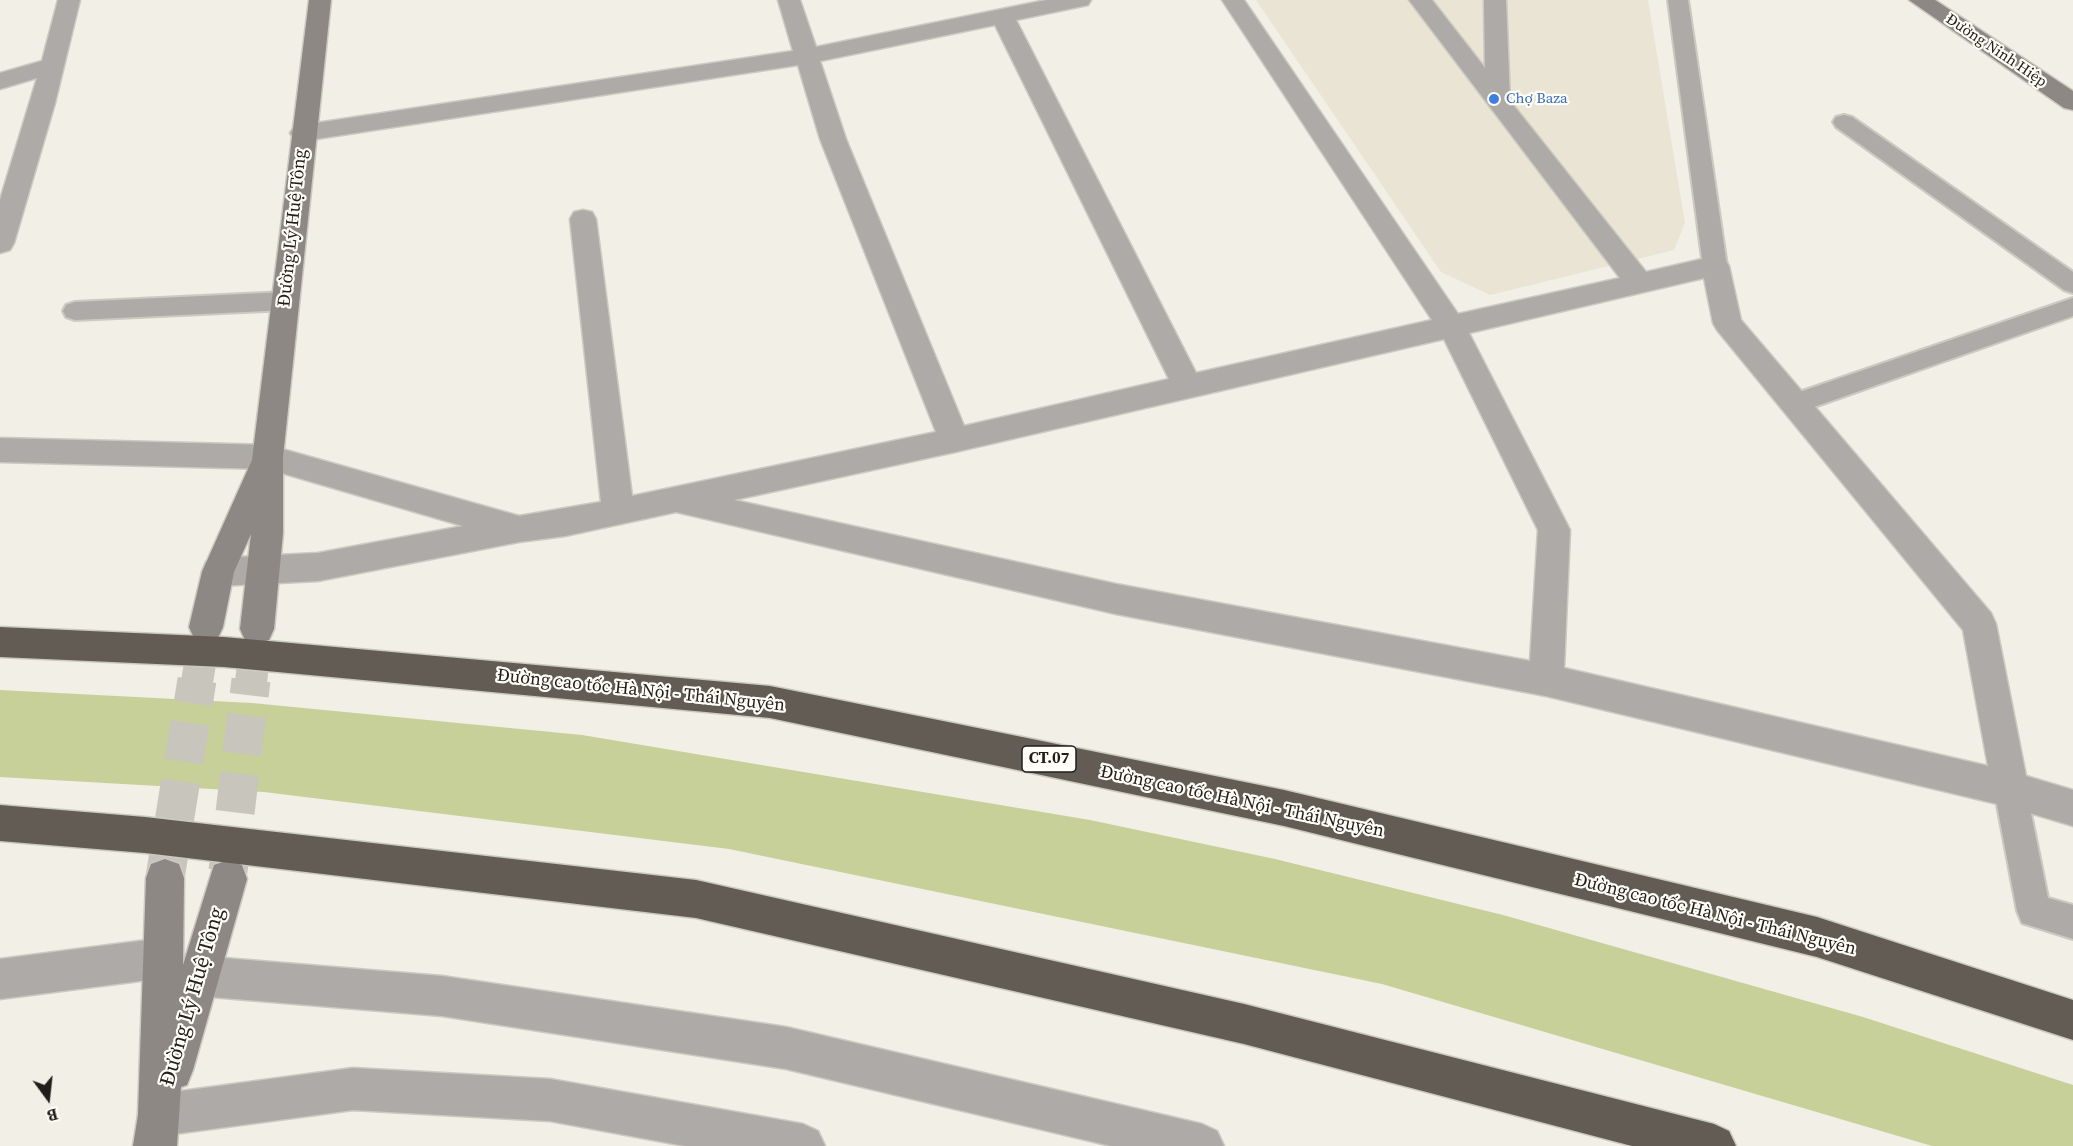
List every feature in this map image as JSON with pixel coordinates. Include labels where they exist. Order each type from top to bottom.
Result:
[{"type":"highway","name":"Đường cao tốc Hà Nội - Thái Nguyên","points":[[0,642],[224,652],[770,702],[1284,808],[1794,932],[2073,1020]]},
{"type":"highway","points":[[0,823],[145,835],[696,899],[1244,1024],[1714,1146]]},
{"type":"main road","name":"Đường Lý Huệ Tông","points":[[257,629],[267,533],[268,457],[303,133],[320,0]]},
{"type":"main road","name":"Đường Ninh Hiệp","points":[[1920,0],[2073,102]]},
{"type":"main road","name":"Đường Lý Huệ Tông","points":[[206,627],[218,572],[268,457]]},
{"type":"main road","name":"Đường Lý Huệ Tông","points":[[157,1131],[165,878]]},
{"type":"main road","name":"Đường Lý Huệ Tông","points":[[157,1131],[228,879]]},
{"type":"street","points":[[0,243],[43,103],[69,0]]},
{"type":"street","points":[[789,0],[833,139],[955,440]]},
{"type":"street","points":[[303,133],[807,56],[1080,0]]},
{"type":"street","points":[[1233,0],[1452,327],[1554,530],[1546,681]]},
{"type":"street","points":[[1420,0],[1640,284]]},
{"type":"street","points":[[1495,0],[1498,102]]},
{"type":"street","points":[[1002,16],[1188,387]]},
{"type":"street","points":[[0,81],[52,66]]},
{"type":"street","points":[[583,219],[618,511]]},
{"type":"street","points":[[218,572],[318,567],[519,529],[565,523],[955,440],[1715,266],[1727,323],[1979,624],[2010,789]]},
{"type":"street","points":[[0,450],[268,457],[519,529]]},
{"type":"street","points":[[673,499],[1116,599],[1546,681],[2010,789],[2073,808]]},
{"type":"street","points":[[0,979],[163,958]]},
{"type":"street","points":[[199,976],[442,996],[786,1048],[1202,1146]]},
{"type":"street","points":[[157,1131],[353,1089],[550,1100],[663,1133],[803,1146]]},
{"type":"lane","points":[[1678,0],[1715,266]]},
{"type":"lane","points":[[1844,122],[2067,274]]},
{"type":"lane","points":[[75,311],[286,302]]},
{"type":"lane","points":[[1794,404],[2073,307]]},
{"type":"lane","points":[[2010,789],[2034,911],[2073,922]]},
{"type":"shaded area","name":"Chợ Baza","points":[[1256,0],[1648,0],[1685,223],[1674,250],[1490,295],[1441,272]]},
{"type":"green space","points":[[0,690],[252,703],[582,735],[1090,820],[1275,859],[1503,915],[1863,1017],[2073,1085],[2073,1146],[1932,1146],[1382,984],[729,849],[264,792],[0,777]]},
{"type":"tunnel","points":[[197,682],[206,627]]},
{"type":"tunnel","points":[[251,682],[257,629]]},
{"type":"tunnel","points":[[165,878],[197,680]]},
{"type":"tunnel","points":[[228,871],[251,680]]},
{"type":"place","name":"Chợ Baza","points":[[1494,99]]}]
